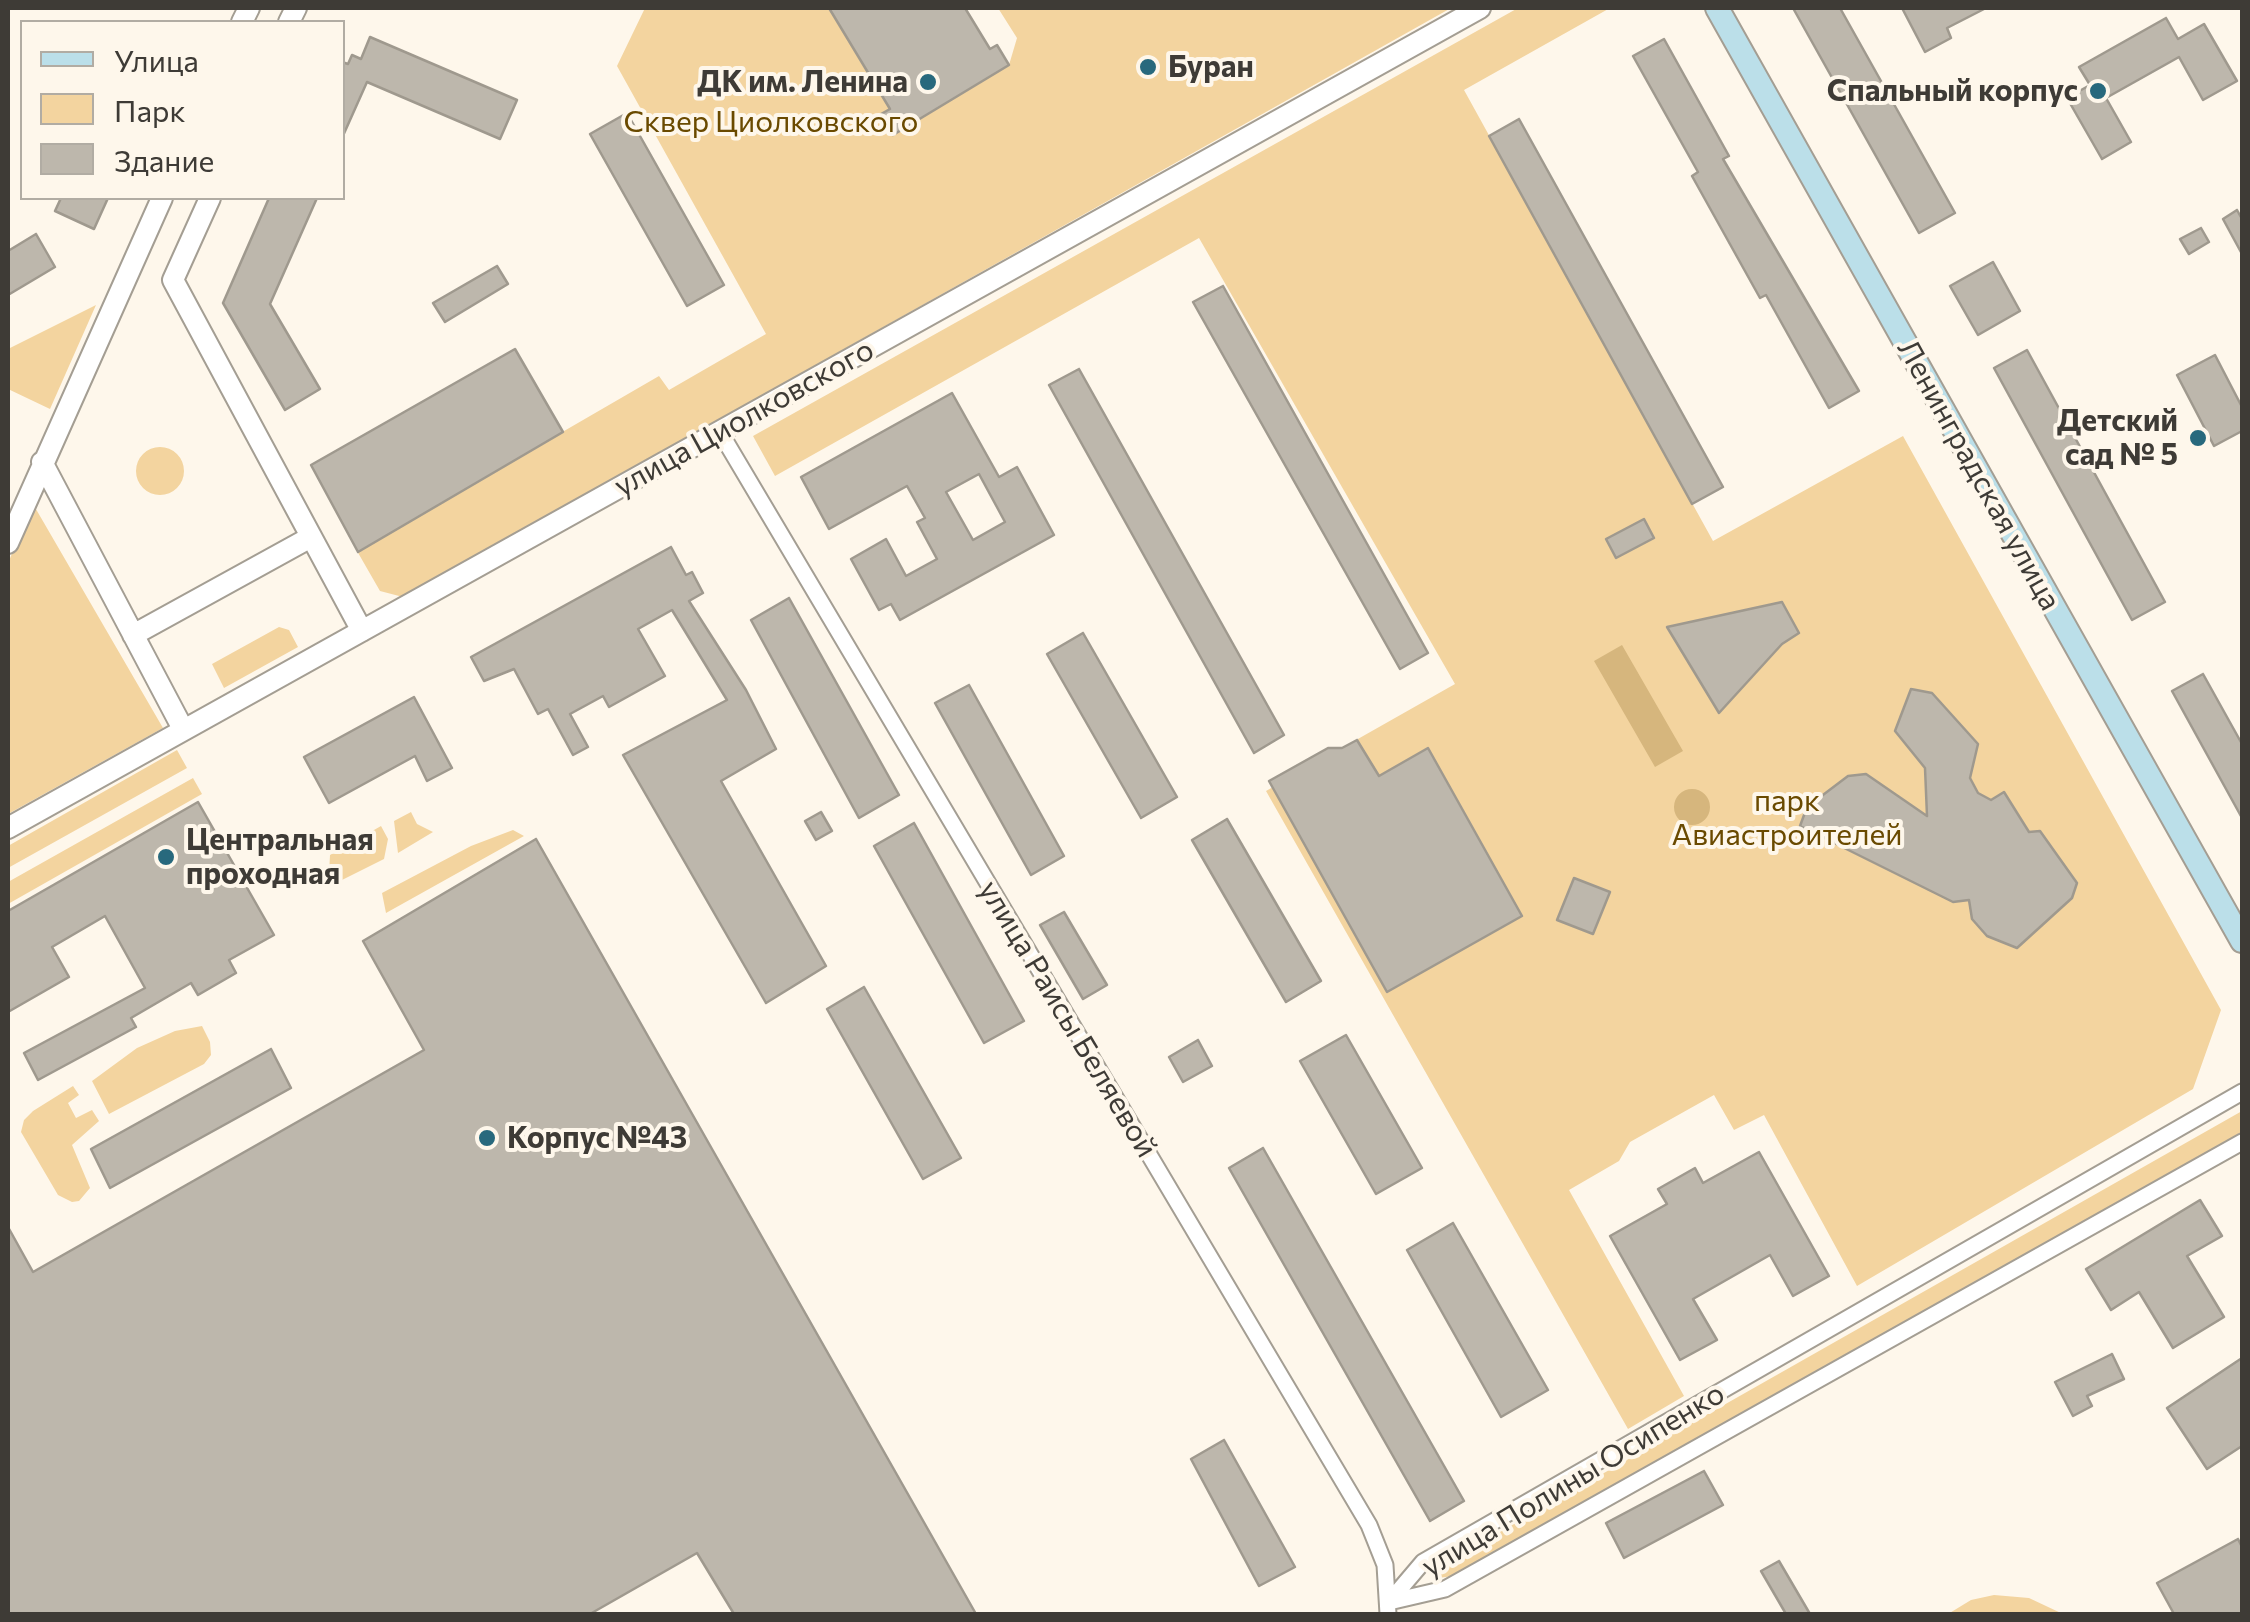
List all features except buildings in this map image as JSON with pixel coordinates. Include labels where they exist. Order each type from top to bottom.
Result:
[{"type":"main road","name":"Ленинградская улица","points":[[1717,8],[2242,941]]},
{"type":"street","name":"улица Циолковского","points":[[8,828],[1480,8]]},
{"type":"street","points":[[8,543],[161,200]]},
{"type":"street","points":[[209,200],[174,280],[362,630]]},
{"type":"street","name":"улица Раисы Беляевой","points":[[720,432],[1369,1525],[1385,1565],[1389,1608]]},
{"type":"street","points":[[42,462],[183,729]]},
{"type":"street","points":[[133,635],[311,537]]},
{"type":"street","name":"улица Полины Осипенко","points":[[1389,1608],[1423,1562],[2242,1092]]},
{"type":"street","name":"улица Полины Осипенко","points":[[1389,1608],[1445,1589],[2242,1142]]},
{"type":"green space","name":"Сквер Циолковского","points":[[645,8],[829,8],[890,109],[881,115],[893,135],[1009,65],[1017,38],[998,8],[1451,8],[403,597],[380,591],[357,551],[659,376],[669,390],[766,334],[617,66]]},
{"type":"green space","name":"парк Авиастроителей","points":[[1518,8],[1610,8],[1464,90],[1713,541],[1903,436],[2221,1010],[2193,1089],[1857,1286],[1764,1115],[1734,1130],[1714,1095],[1630,1142],[1619,1161],[1569,1190],[1684,1396],[1628,1429],[1266,791],[1455,684],[1199,238],[775,476],[753,436]]},
{"type":"green space","points":[[96,305],[50,409],[8,389],[8,349]]},
{"type":"green space","points":[[160,447],[177,454],[184,471],[177,488],[160,495],[143,488],[136,471],[143,454]]},
{"type":"green space","points":[[33,504],[163,728],[8,814],[8,563]]},
{"type":"green space","points":[[279,627],[289,630],[298,647],[224,688],[212,664]]},
{"type":"green space","points":[[177,750],[187,768],[8,868],[8,846]]},
{"type":"green space","points":[[193,778],[202,794],[8,904],[8,882]]},
{"type":"green space","points":[[411,812],[417,824],[433,832],[398,853],[394,821]]},
{"type":"green space","points":[[381,826],[388,839],[384,859],[336,883],[329,874],[330,855]]},
{"type":"green space","points":[[513,830],[524,836],[386,913],[382,893],[471,846]]},
{"type":"green space","points":[[202,1026],[211,1055],[204,1064],[109,1114],[92,1081],[137,1048],[175,1031]]},
{"type":"green space","points":[[73,1086],[79,1095],[68,1103],[76,1118],[92,1110],[99,1121],[72,1145],[90,1188],[79,1201],[72,1202],[58,1195],[21,1132],[24,1120],[33,1111]]},
{"type":"green space","points":[[2242,1111],[2242,1133],[1454,1576],[1438,1578],[1433,1570]]},
{"type":"green space","points":[[1994,1595],[2029,1598],[2063,1614],[1948,1614],[1971,1600]]},
{"type":"shaded area","points":[[1622,645],[1683,751],[1655,767],[1594,661]]},
{"type":"shaded area","points":[[1692,789],[1705,794],[1710,807],[1705,820],[1692,825],[1679,820],[1674,807],[1679,794]]},
{"type":"place","name":"Буран","points":[[1148,67]]},
{"type":"place","name":"ДК им. Ленина","points":[[928,82]]},
{"type":"place","name":"Спальный корпус","points":[[2098,91]]},
{"type":"place","name":"Детский сад № 5","points":[[2198,438]]},
{"type":"place","name":"Центральная проходная","points":[[166,857]]},
{"type":"place","name":"Корпус №43","points":[[487,1138]]}]
